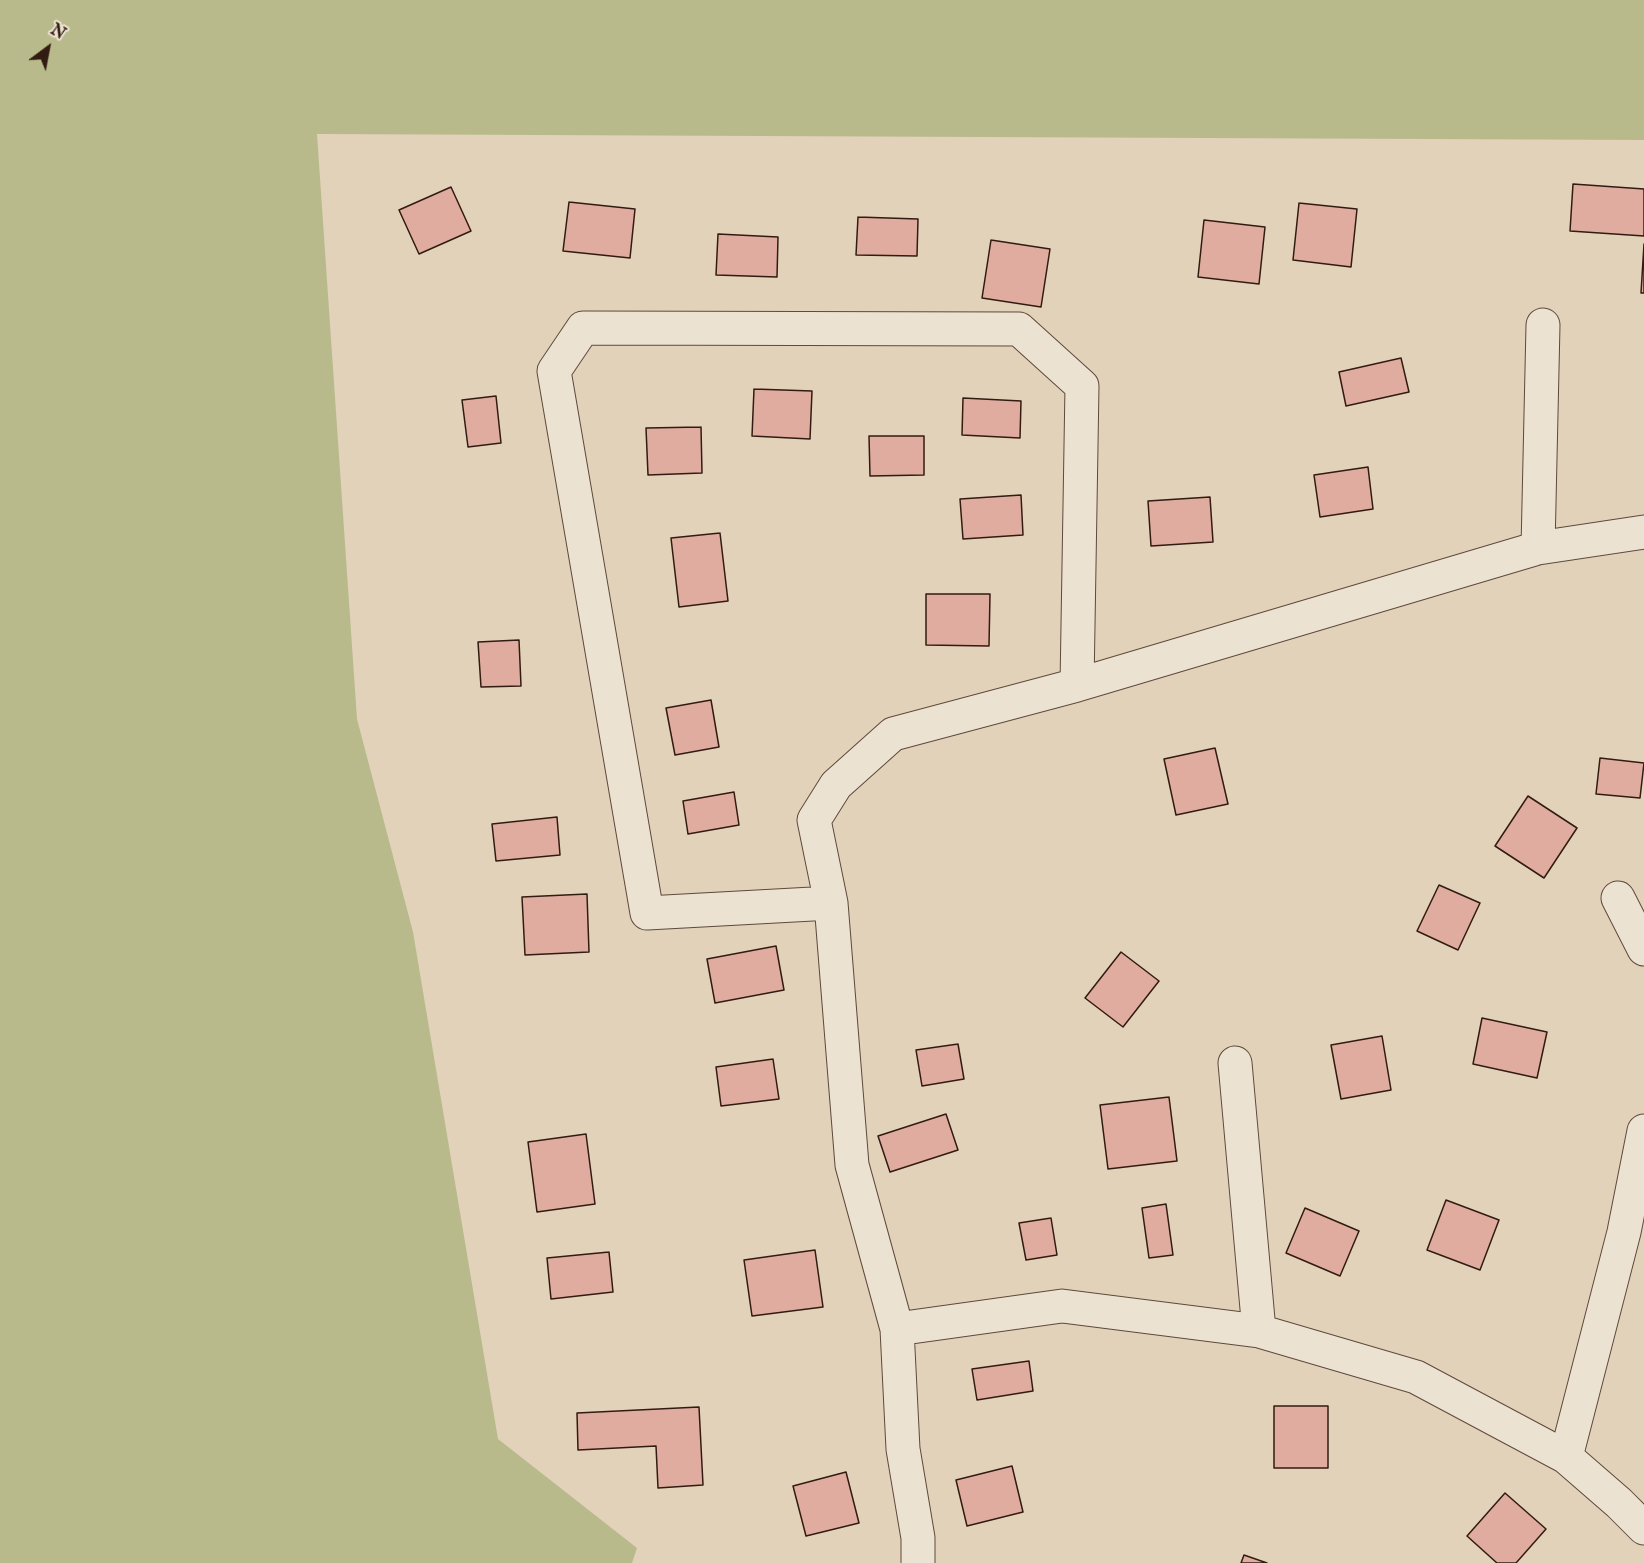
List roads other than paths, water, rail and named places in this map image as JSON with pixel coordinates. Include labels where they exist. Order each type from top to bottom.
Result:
[{"type":"street","points":[[1538,548],[1543,326]]},
{"type":"street","points":[[831,903],[647,913],[554,371],[583,328],[1020,329],[1082,386],[1077,685]]},
{"type":"street","points":[[918,1563],[918,1538],[903,1449],[897,1329],[852,1165],[831,903],[814,820],[836,785],[893,734],[1077,685],[1538,548],[1644,532]]},
{"type":"street","points":[[1618,898],[1644,949]]},
{"type":"street","points":[[1235,1063],[1259,1331]]},
{"type":"street","points":[[1566,1457],[1624,1233],[1644,1131]]},
{"type":"street","points":[[897,1329],[1062,1306],[1259,1331],[1416,1377],[1566,1457],[1644,1528]]}]
